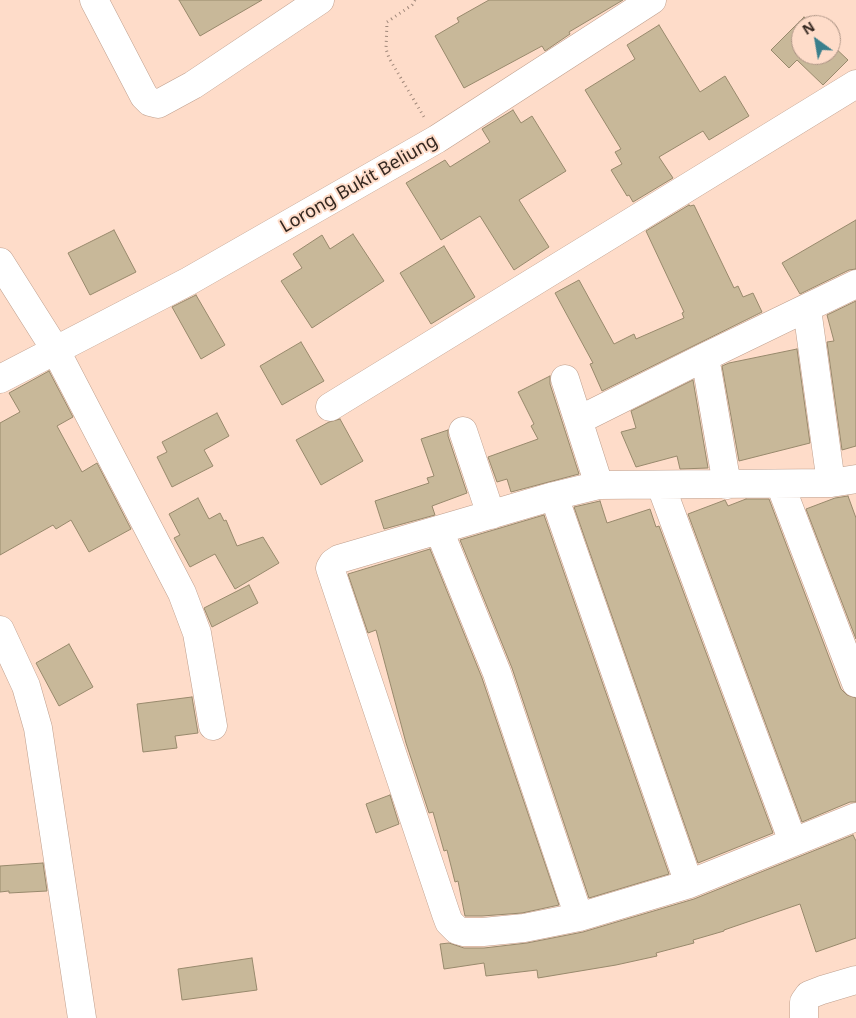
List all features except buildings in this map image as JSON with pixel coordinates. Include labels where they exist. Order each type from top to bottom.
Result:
[{"type":"street","points":[[94,0],[144,96],[150,102],[158,104],[192,84],[320,0]]},
{"type":"street","name":"Lorong Bukit Beliung","points":[[0,379],[189,281],[437,139],[647,1]]},
{"type":"street","points":[[330,407],[856,84]]},
{"type":"street","points":[[0,262],[55,350],[182,593],[196,632],[213,726]]},
{"type":"street","points":[[579,420],[856,284]]},
{"type":"street","points":[[807,309],[844,481],[727,485],[599,485],[554,496],[339,559],[333,562],[330,568],[446,914],[449,922],[464,932],[524,928],[579,917],[689,884],[856,817]]},
{"type":"street","points":[[705,357],[727,485]]},
{"type":"street","points":[[565,379],[599,485]]},
{"type":"street","points":[[463,431],[491,515]]},
{"type":"street","points":[[780,484],[856,683]]},
{"type":"street","points":[[661,486],[793,842]]},
{"type":"street","points":[[554,496],[689,884]]},
{"type":"street","points":[[439,530],[497,673],[579,917]]},
{"type":"street","points":[[0,630],[26,686],[38,728],[82,1018]]},
{"type":"street","points":[[804,1018],[804,1002],[809,995],[856,980]]},
{"type":"path","points":[[415,0],[412,5],[387,22],[386,49],[389,58],[437,139]]}]
